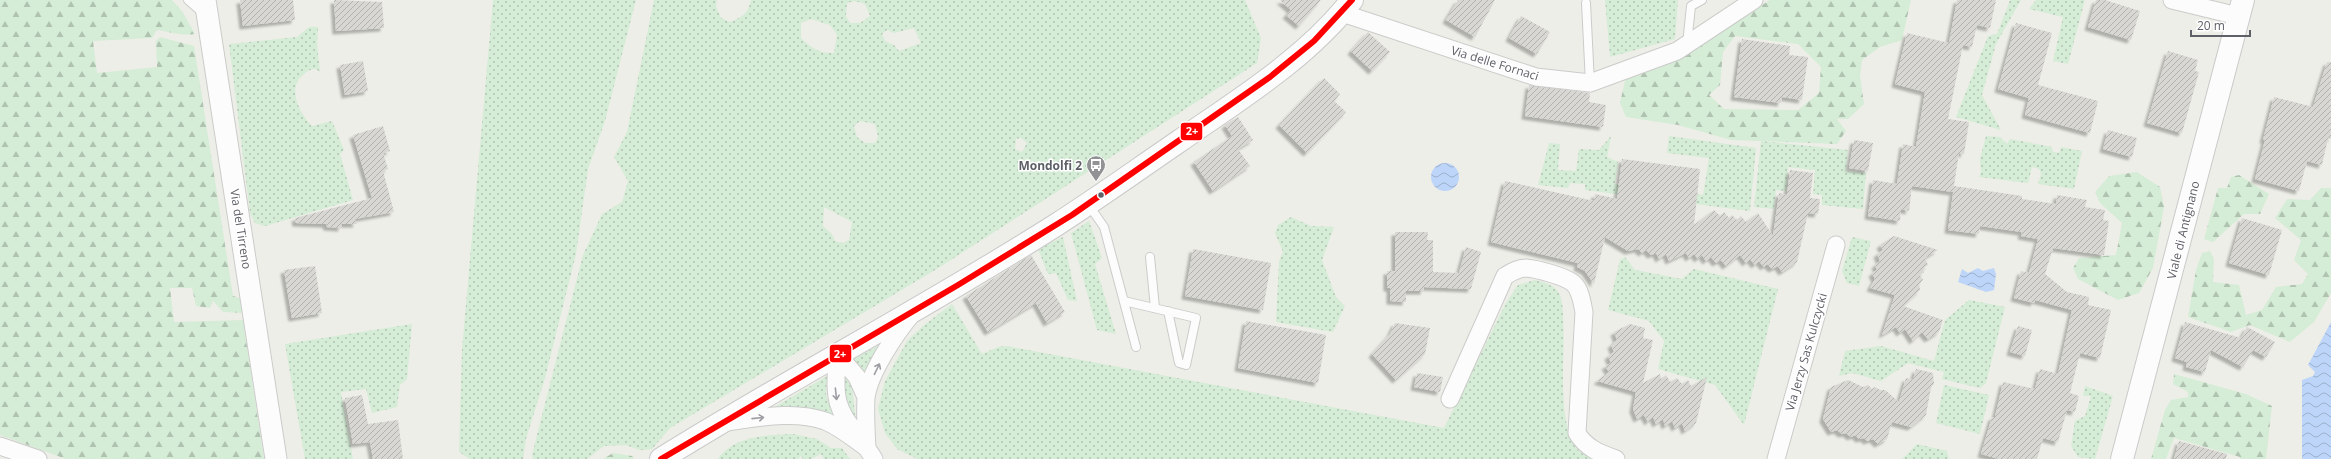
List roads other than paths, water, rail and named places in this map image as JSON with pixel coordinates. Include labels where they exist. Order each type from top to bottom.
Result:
[{"type":"main road","points":[[661,459],[720,422],[838,355],[1088,204],[1205,123],[1298,55],[1347,6]]},
{"type":"main road","name":"Viale di Antignano","points":[[2122,459],[2240,8]]},
{"type":"street","name":"Via delle Fornaci","points":[[1347,6],[1523,73],[1536,77],[1590,82],[1677,51],[1754,0]]},
{"type":"street","points":[[2177,1],[2240,8]]},
{"type":"street","name":"Via del Tirreno","points":[[206,9],[276,459]]},
{"type":"street","name":"Via Jerzy Sas Kulczycki","points":[[1776,459],[1836,245]]},
{"type":"street","points":[[1450,399],[1505,276],[1514,270],[1525,268],[1550,273],[1573,284],[1580,296],[1584,312],[1577,433],[1583,444],[1616,459]]},
{"type":"street","points":[[866,397],[874,375],[888,349],[920,306]]},
{"type":"street","points":[[838,355],[857,377],[866,397],[870,453]]},
{"type":"street","points":[[838,355],[835,377],[836,402],[842,416],[870,453]]},
{"type":"street","points":[[720,422],[779,416],[814,418],[841,429],[870,453]]},
{"type":"street","points":[[0,446],[38,459]]},
{"type":"lane","points":[[188,0],[206,9]]},
{"type":"lane","points":[[1687,44],[1692,6],[1702,0]]},
{"type":"lane","points":[[1586,3],[1590,82]]},
{"type":"lane","points":[[1088,204],[1104,227],[1136,347]]},
{"type":"lane","points":[[1150,256],[1155,308]]},
{"type":"lane","points":[[1124,301],[1168,311],[1196,318],[1186,365],[1179,363],[1168,311]]},
{"type":"water","points":[[1445,163],[1455,167],[1459,177],[1455,187],[1445,191],[1435,187],[1431,177],[1435,167]]},
{"type":"water","points":[[1978,268],[1983,271],[1994,268],[1996,274],[1994,290],[1986,292],[1958,282],[1962,269],[1968,273]]},
{"type":"water","points":[[2331,322],[2331,459],[2302,459],[2302,380],[2313,376],[2315,372],[2308,365]]},
{"type":"place","name":"Mondolfi 2","points":[[1096,182]]}]
